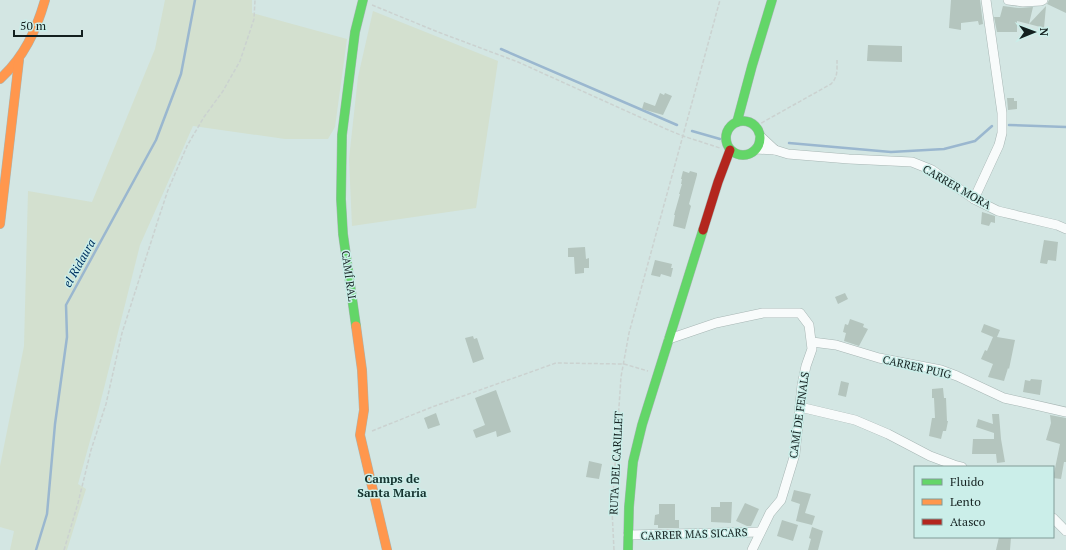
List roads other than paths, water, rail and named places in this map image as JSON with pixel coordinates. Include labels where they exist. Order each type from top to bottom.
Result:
[{"type":"main road","points":[[0,79],[19,60],[33,34],[45,0]]},
{"type":"main road","name":"CAMÍ RAL","points":[[363,0],[355,32],[342,135],[341,199],[343,234],[362,370],[364,410],[360,435],[387,550]]},
{"type":"main road","points":[[737,122],[772,0]]},
{"type":"main road","points":[[0,224],[19,60]]},
{"type":"main road","points":[[728,148],[735,154],[742,156],[748,155],[756,149],[759,144],[760,136],[753,124],[745,95]]},
{"type":"main road","points":[[628,550],[629,507],[633,462],[642,425],[670,340],[728,148],[726,136],[731,125],[737,122],[744,121],[753,124]]},
{"type":"main road","points":[[718,182],[742,156]]},
{"type":"street","points":[[974,199],[999,145],[1002,133],[1002,113],[986,0]]},
{"type":"street","points":[[1008,0],[1023,2],[1042,0]]},
{"type":"street","name":"CARRER MORA","points":[[760,136],[775,150]]},
{"type":"street","name":"CARRER MORA","points":[[756,149],[775,150],[788,154],[849,160],[912,162],[932,170],[974,199],[998,211],[1056,225],[1066,229]]},
{"type":"street","name":"CAMÍ DE FENALS","points":[[670,340],[716,323],[763,313],[800,313],[810,325],[812,349],[806,366],[802,385],[794,454],[789,478],[781,500],[770,513],[752,550]]},
{"type":"street","name":"CARRER PUIG","points":[[812,342],[836,345],[879,358],[941,370],[1004,398],[1066,412]]},
{"type":"street","points":[[800,407],[855,420],[888,434],[930,456],[959,466]]},
{"type":"street","points":[[1054,519],[1066,531]]},
{"type":"street","name":"CARRER MAS SICARS","points":[[628,536],[760,532]]},
{"type":"waterway","name":"el Ridaura","points":[[36,550],[47,514],[55,424],[67,337],[66,305],[156,140],[181,74],[195,0]]},
{"type":"waterway","points":[[501,49],[677,125]]},
{"type":"waterway","points":[[1009,125],[1066,127]]},
{"type":"waterway","points":[[789,143],[891,152],[944,149],[975,141],[992,126]]},
{"type":"waterway","points":[[692,131],[720,139]]},
{"type":"district","name":"Camps de Santa Maria","points":[[392,485]]}]
